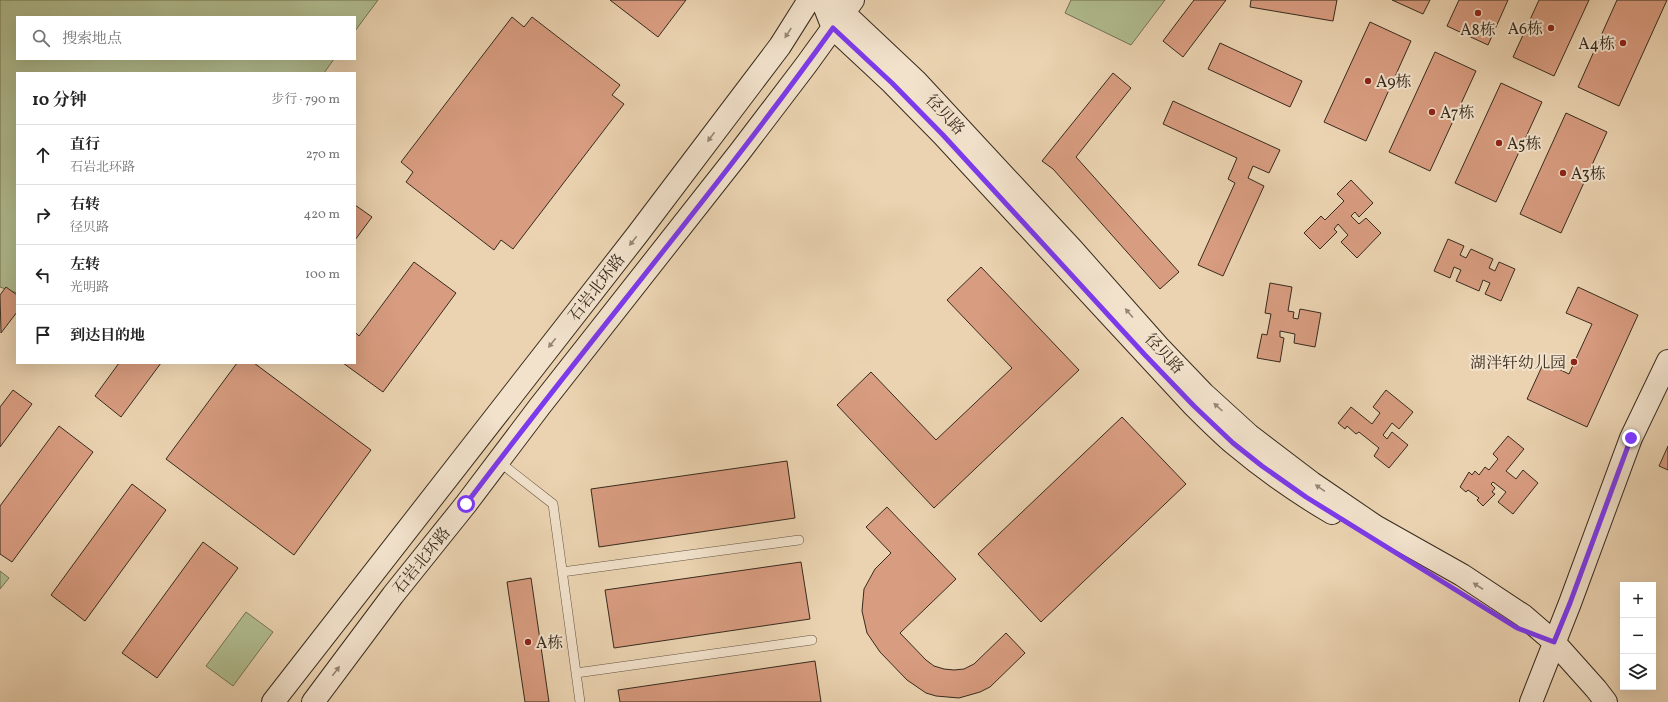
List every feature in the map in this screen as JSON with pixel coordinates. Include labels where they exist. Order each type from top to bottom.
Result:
[{"type":"main road","name":"石岩北环路","points":[[273,702],[637,235],[780,46],[809,0]]},
{"type":"main road","name":"径贝路","points":[[822,0],[840,10],[892,83],[943,135],[1145,355],[1194,406],[1233,443],[1262,466],[1306,497],[1517,628],[1554,642],[1606,702]]},
{"type":"main road","name":"石岩北环路","points":[[312,702],[540,406],[739,154],[840,10]]},
{"type":"main road","points":[[1531,702],[1570,603],[1631,438],[1668,361]]},
{"type":"lane","points":[[498,461],[553,504],[580,702]]},
{"type":"lane","points":[[562,572],[799,540]]},
{"type":"lane","points":[[576,673],[812,640]]},
{"type":"green space","points":[[0,0],[378,0],[356,30],[356,16],[16,16],[16,60],[333,60],[325,72],[16,72],[16,293],[0,287]]},
{"type":"green space","points":[[1071,0],[1165,0],[1131,45],[1065,13]]},
{"type":"green space","points":[[0,571],[9,578],[0,589]]},
{"type":"green space","points":[[246,612],[273,632],[233,686],[206,666]]},
{"type":"building","points":[[610,0],[686,0],[658,37]]},
{"type":"building","points":[[1194,0],[1226,0],[1183,57],[1163,41]]},
{"type":"building","points":[[1251,0],[1337,0],[1333,21],[1250,7]]},
{"type":"building","points":[[1392,0],[1430,0],[1423,14]]},
{"type":"building","name":"A8栋","points":[[1459,0],[1508,0],[1488,45],[1447,26]]},
{"type":"building","name":"A6栋","points":[[1539,0],[1589,0],[1554,76],[1513,57]]},
{"type":"building","name":"A4栋","points":[[1617,0],[1667,0],[1619,106],[1578,87]]},
{"type":"building","points":[[512,17],[524,27],[532,17],[620,85],[612,95],[624,104],[513,249],[501,240],[494,250],[406,182],[413,172],[401,162]]},
{"type":"building","name":"A9栋","points":[[1370,22],[1411,41],[1366,141],[1324,122]]},
{"type":"building","points":[[1220,43],[1302,81],[1290,107],[1208,69]]},
{"type":"building","name":"A7栋","points":[[1435,52],[1476,71],[1430,171],[1389,152]]},
{"type":"building","points":[[1113,73],[1131,88],[1076,157],[1179,272],[1160,289],[1053,169],[1042,161]]},
{"type":"building","name":"A5栋","points":[[1501,83],[1542,102],[1496,202],[1455,183]]},
{"type":"building","points":[[1173,101],[1280,150],[1269,173],[1253,166],[1248,178],[1264,186],[1223,276],[1198,265],[1235,183],[1228,179],[1237,158],[1163,124]]},
{"type":"building","name":"A3栋","points":[[1566,113],[1607,132],[1561,233],[1520,214]]},
{"type":"building","points":[[1351,180],[1373,203],[1359,217],[1355,212],[1351,216],[1359,224],[1366,218],[1381,233],[1357,258],[1341,242],[1348,235],[1338,224],[1334,229],[1337,232],[1320,249],[1304,233],[1321,216],[1325,220],[1344,201],[1337,194]]},
{"type":"building","points":[[356,206],[372,217],[356,239]]},
{"type":"building","points":[[1448,239],[1464,246],[1460,255],[1466,258],[1471,249],[1493,259],[1489,268],[1495,271],[1499,262],[1515,269],[1501,301],[1485,294],[1490,283],[1483,280],[1479,291],[1456,281],[1461,270],[1454,267],[1450,278],[1434,271]]},
{"type":"building","points":[[414,262],[456,293],[383,392],[344,364],[356,364],[356,333],[359,336]]},
{"type":"building","points":[[981,267],[1079,370],[934,508],[837,405],[871,372],[936,440],[1012,368],[947,300]]},
{"type":"building","points":[[1270,283],[1292,287],[1288,311],[1294,312],[1293,318],[1298,319],[1300,309],[1321,313],[1315,347],[1294,343],[1295,334],[1280,331],[1280,337],[1284,338],[1280,362],[1257,358],[1262,334],[1267,335],[1271,314],[1265,313]]},
{"type":"building","points":[[6,287],[16,294],[16,313],[1,333],[0,295]]},
{"type":"building","points":[[1578,287],[1638,315],[1587,427],[1527,399],[1544,362],[1569,374],[1592,324],[1566,313]]},
{"type":"building","points":[[118,364],[160,364],[121,417],[95,396]]},
{"type":"building","points":[[236,364],[255,364],[371,450],[294,555],[166,459]]},
{"type":"building","points":[[13,390],[32,404],[0,447],[0,407]]},
{"type":"building","points":[[1386,390],[1413,412],[1399,429],[1392,423],[1383,435],[1387,439],[1392,432],[1408,445],[1389,468],[1374,456],[1379,448],[1359,432],[1356,434],[1347,426],[1345,429],[1338,423],[1351,407],[1372,424],[1380,413],[1373,407]]},
{"type":"building","points":[[1122,417],[1186,484],[1041,622],[978,554]]},
{"type":"building","points":[[59,426],[93,452],[12,562],[0,554],[0,506]]},
{"type":"building","points":[[1508,436],[1524,449],[1506,471],[1516,479],[1523,470],[1538,483],[1513,514],[1498,502],[1506,492],[1493,482],[1491,484],[1495,488],[1492,492],[1495,494],[1483,506],[1477,500],[1479,498],[1468,490],[1466,492],[1460,487],[1469,472],[1472,475],[1475,471],[1479,475],[1485,467],[1489,470],[1498,459],[1493,454]]},
{"type":"building","points":[[1668,446],[1668,470],[1659,466]]},
{"type":"building","points":[[787,461],[795,518],[599,547],[591,489]]},
{"type":"building","points":[[132,484],[166,510],[85,621],[51,595]]},
{"type":"building","points":[[887,507],[956,579],[900,633],[926,660],[934,666],[954,670],[964,669],[974,664],[1006,633],[1025,653],[990,687],[980,692],[959,698],[936,696],[926,693],[907,680],[880,652],[867,633],[862,611],[864,589],[875,569],[891,553],[866,527]]},
{"type":"building","points":[[203,542],[238,568],[157,678],[122,653]]},
{"type":"building","points":[[801,562],[810,619],[614,648],[605,590]]},
{"type":"building","name":"A栋","points":[[531,578],[549,702],[525,702],[507,582]]},
{"type":"building","points":[[815,661],[821,702],[620,702],[618,690]]},
{"type":"place","name":"A8栋","points":[[1478,13]]},
{"type":"place","name":"A6栋","points":[[1551,28]]},
{"type":"place","name":"A4栋","points":[[1623,43]]},
{"type":"place","name":"A9栋","points":[[1368,81]]},
{"type":"place","name":"A7栋","points":[[1432,112]]},
{"type":"place","name":"A5栋","points":[[1499,143]]},
{"type":"place","name":"A3栋","points":[[1563,173]]},
{"type":"place","name":"湖泮轩幼儿园","points":[[1574,362]]},
{"type":"place","name":"A栋","points":[[528,642]]},
{"type":"route","points":[[466,504],[540,406],[739,154],[833,28],[892,83],[943,135],[1145,355],[1194,406],[1233,443],[1262,466],[1306,497],[1491,610],[1517,628],[1554,642],[1631,438]]}]
